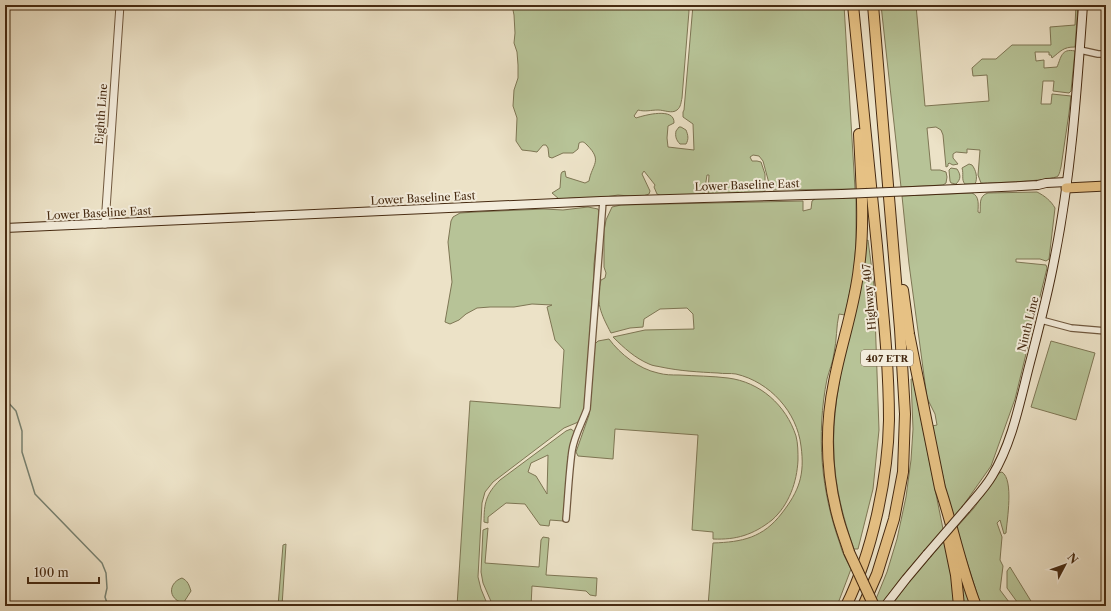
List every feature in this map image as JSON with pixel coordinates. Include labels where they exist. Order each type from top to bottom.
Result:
[{"type":"highway","name":"Highway 407","points":[[846,606],[862,567],[873,531],[885,467],[889,420],[888,375],[883,314],[853,5]]},
{"type":"highway","name":"407 ETR","points":[[864,606],[886,548],[894,519],[903,472],[905,414],[903,370],[873,5]]},
{"type":"highway","points":[[862,104],[859,121],[862,227],[860,267],[830,405],[828,424],[829,467],[837,515],[849,552],[874,606]]},
{"type":"highway","points":[[888,181],[909,334],[940,488],[965,576],[976,606]]},
{"type":"highway","points":[[940,488],[940,502],[956,575],[959,606]]},
{"type":"main road","name":"Ninth Line","points":[[885,606],[992,476],[1011,435],[1041,320],[1054,261],[1067,185],[1083,5]]},
{"type":"main road","points":[[1067,185],[1106,180]]},
{"type":"main road","name":"Lower Baseline East","points":[[5,228],[603,201],[913,191],[1038,185],[1046,183],[1067,185]]},
{"type":"main road","points":[[1067,185],[1106,186]]},
{"type":"street","name":"Eighth Line","points":[[105,224],[120,5]]},
{"type":"street","points":[[1080,50],[1098,54],[1106,54]]},
{"type":"street","points":[[566,519],[572,450],[587,409],[603,201]]},
{"type":"street","points":[[1041,320],[1071,328],[1106,331]]},
{"type":"green space","points":[[512,5],[688,5],[689,11],[682,98],[680,106],[673,112],[638,110],[634,116],[636,118],[659,113],[670,115],[673,118],[674,123],[668,126],[668,147],[694,150],[693,124],[683,117],[693,5],[844,5],[855,189],[773,190],[770,187],[763,161],[759,156],[753,155],[750,157],[752,161],[761,162],[765,174],[765,191],[763,192],[709,194],[709,175],[707,175],[704,194],[662,196],[657,194],[654,187],[655,185],[644,171],[642,174],[650,191],[649,194],[640,197],[618,195],[599,198],[594,201],[575,198],[559,199],[552,193],[560,188],[562,172],[565,171],[566,177],[585,183],[589,181],[595,159],[592,150],[583,142],[579,143],[578,149],[573,153],[563,153],[552,158],[549,157],[548,148],[546,145],[543,145],[537,152],[522,150],[516,141],[517,118],[513,106],[514,90],[518,78],[518,65],[517,52],[514,43],[515,33]]},
{"type":"green space","points":[[881,5],[916,5],[925,106],[989,101],[987,75],[973,76],[972,68],[982,59],[996,59],[1012,45],[1051,45],[1050,27],[1075,25],[1076,5],[1078,5],[1075,47],[1060,51],[1052,58],[1051,55],[1049,55],[1049,52],[1035,52],[1036,61],[1044,60],[1044,68],[1057,67],[1064,52],[1070,50],[1075,51],[1071,91],[1069,93],[1053,91],[1054,81],[1043,81],[1041,104],[1051,104],[1052,94],[1071,96],[1061,167],[1058,176],[1034,180],[981,183],[978,175],[980,150],[967,149],[967,153],[956,152],[953,154],[953,158],[958,164],[953,165],[949,163],[946,167],[943,135],[941,130],[936,127],[927,128],[931,170],[946,172],[946,183],[943,185],[901,187]]},
{"type":"green space","points":[[679,127],[686,130],[688,140],[686,144],[680,144],[677,139],[676,131]]},
{"type":"green space","points":[[969,164],[975,169],[975,184],[965,184],[963,181],[962,168]]},
{"type":"green space","points":[[951,168],[957,169],[959,173],[960,179],[956,184],[951,183],[950,181],[949,170]]},
{"type":"green space","points":[[1037,192],[1048,199],[1055,208],[1049,259],[1046,261],[1040,259],[1016,259],[1016,262],[1046,265],[1047,268],[1015,399],[991,466],[960,510],[954,516],[947,495],[932,426],[937,425],[935,414],[927,398],[909,264],[902,196],[972,193],[976,196],[978,212],[980,213],[981,199],[985,194]]},
{"type":"green space","points":[[816,198],[856,198],[854,272],[845,315],[839,314],[838,319],[836,343],[827,379],[824,400],[821,442],[822,463],[828,504],[842,551],[851,569],[837,606],[708,606],[713,543],[743,540],[767,528],[782,513],[797,490],[802,466],[801,446],[798,433],[788,410],[780,400],[760,384],[736,374],[682,370],[652,365],[634,356],[613,337],[645,330],[694,329],[693,314],[687,308],[660,309],[644,319],[643,327],[630,328],[611,333],[604,320],[599,301],[599,288],[601,280],[605,278],[606,273],[604,267],[604,231],[606,220],[612,207],[621,205],[803,201],[803,211],[811,209],[812,201]]},
{"type":"green space","points":[[588,207],[598,209],[599,218],[594,264],[584,414],[580,421],[564,428],[493,482],[485,492],[482,503],[478,577],[488,606],[457,606],[470,401],[560,408],[564,350],[555,340],[547,307],[552,305],[532,304],[514,307],[477,308],[450,324],[445,322],[452,282],[448,242],[451,221],[453,217],[460,213],[544,209],[563,210]]},
{"type":"green space","points":[[868,240],[874,286],[879,430],[873,489],[858,549],[854,549],[846,526],[838,490],[835,466],[834,427],[841,373],[853,307],[866,241]]},
{"type":"green space","points":[[609,339],[630,360],[651,371],[666,375],[716,377],[740,380],[761,390],[779,405],[786,414],[796,436],[798,445],[798,460],[796,477],[791,493],[783,507],[772,520],[751,533],[729,539],[713,539],[713,532],[692,530],[698,435],[615,429],[613,459],[578,456],[576,452],[589,415],[595,344],[598,341]]},
{"type":"green space","points":[[1051,341],[1095,353],[1076,420],[1031,407]]},
{"type":"green space","points":[[911,379],[913,379],[943,529],[900,579],[880,606],[876,599],[887,572],[897,539],[906,497],[913,429]]},
{"type":"green space","points":[[571,429],[576,433],[570,456],[568,456],[563,521],[550,520],[549,526],[540,525],[525,504],[506,503],[488,517],[488,523],[484,522],[485,504],[495,485],[566,431]],"holes":[[[548,455],[547,494],[536,476],[528,472],[531,463]]]},
{"type":"green space","points":[[1002,472],[1006,476],[1008,483],[1009,501],[1006,533],[1004,534],[1000,520],[997,523],[1002,537],[1000,560],[1003,566],[1000,590],[1012,606],[981,606],[956,528],[974,508],[999,473]]},
{"type":"green space","points":[[488,528],[485,563],[539,567],[541,540],[543,537],[549,538],[546,575],[597,578],[596,596],[590,595],[586,591],[532,586],[531,606],[493,606],[483,583],[481,572],[483,530]]},
{"type":"green space","points":[[945,540],[955,606],[891,606],[910,581]]},
{"type":"green space","points":[[286,544],[282,606],[278,606],[283,545]]},
{"type":"green space","points":[[1010,567],[1034,606],[1020,606],[1007,588],[1007,571]]},
{"type":"green space","points":[[963,577],[973,606],[964,606],[960,578]]},
{"type":"green space","points":[[182,578],[187,582],[191,591],[184,602],[180,602],[173,596],[172,589],[175,583]]},
{"type":"waterway","points":[[5,399],[16,411],[22,431],[22,452],[35,494],[102,563],[106,573],[107,588],[105,597],[108,606]]}]
